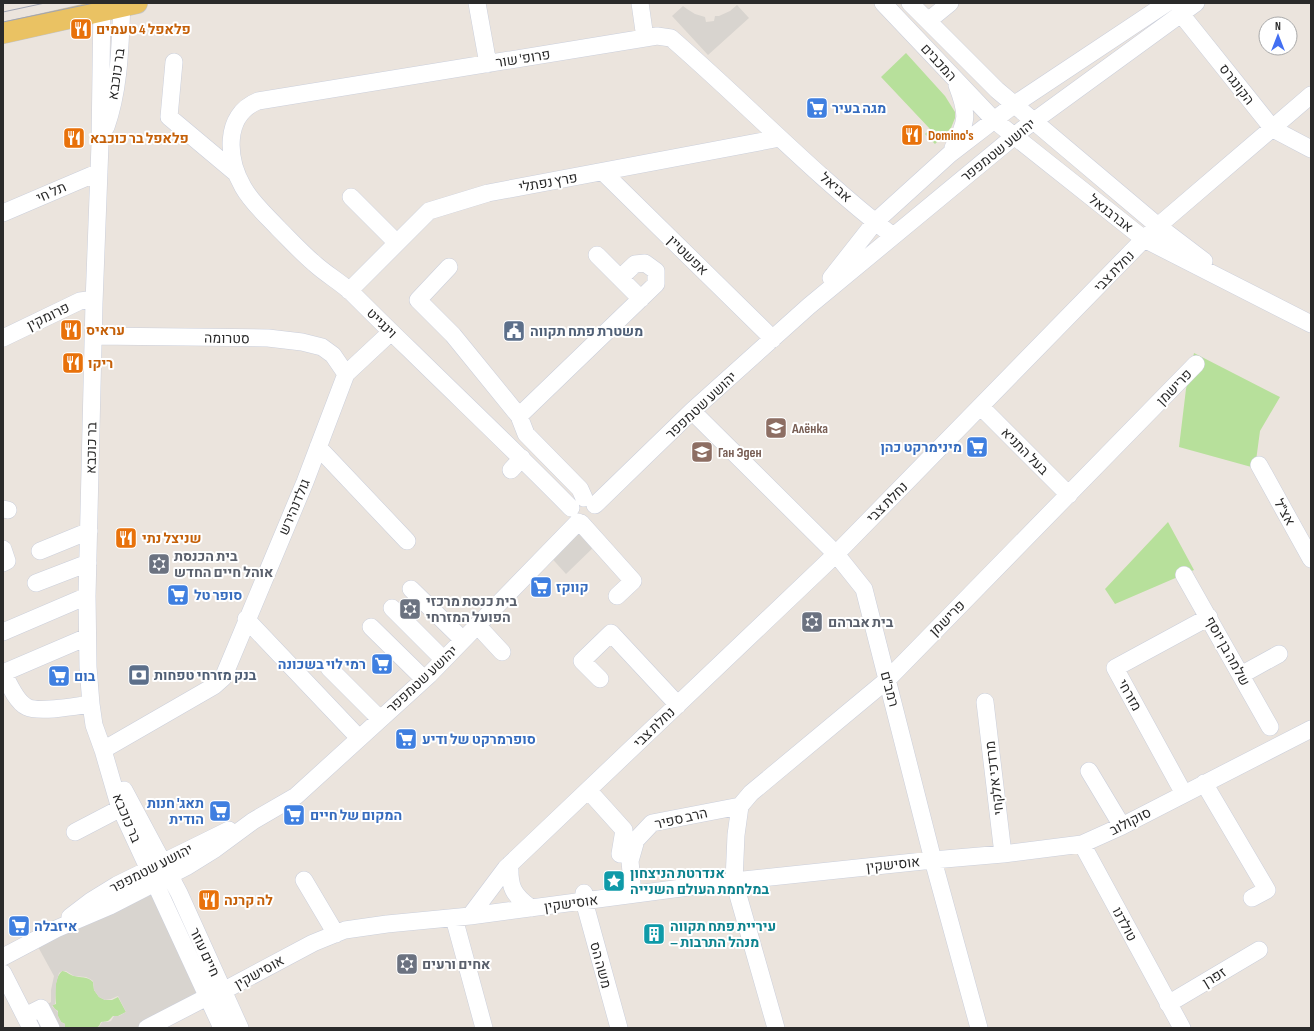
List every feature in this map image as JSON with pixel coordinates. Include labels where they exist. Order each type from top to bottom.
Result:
[{"type":"main road","points":[[3,33],[102,6],[127,4]]},
{"type":"street","points":[[476,3],[488,64]]},
{"type":"street","points":[[640,3],[645,38]]},
{"type":"street","name":"המכבים","points":[[883,3],[994,120]]},
{"type":"street","name":"המכבים","points":[[910,3],[997,90],[1015,104]]},
{"type":"street","points":[[928,21],[950,3]]},
{"type":"street","name":"יהושע שטמפפר","points":[[808,306],[875,222],[950,154],[1015,104],[1167,3]]},
{"type":"street","name":"יהושע שטמפפר","points":[[159,872],[186,867],[215,849],[253,821],[296,796],[444,660],[477,626],[581,511],[808,306],[1034,121],[1181,8],[1196,3]]},
{"type":"street","name":"בר כוכבא","points":[[100,144],[112,104],[127,4]]},
{"type":"street","name":"בר כוכבא","points":[[102,6],[100,144],[94,303],[87,596],[88,667],[94,724],[120,808],[159,872]]},
{"type":"street","name":"הקונגרס","points":[[1181,8],[1273,129],[1311,149]]},
{"type":"street","name":"פרופ' שור","points":[[235,120],[249,104],[258,101],[658,36],[671,38],[780,138]]},
{"type":"street","points":[[174,62],[169,117],[237,174]]},
{"type":"street","points":[[950,154],[962,132],[965,115],[964,104],[955,79]]},
{"type":"street","name":"נחלת צבי","points":[[462,917],[510,864],[836,554],[1144,239],[1311,95]]},
{"type":"street","name":"אברבנאל","points":[[1015,104],[1158,226],[1239,287]]},
{"type":"street","name":"וינגייט","points":[[235,120],[231,142],[233,158],[237,174],[243,187],[256,206],[315,264],[349,290],[517,464],[581,511]]},
{"type":"street","name":"אברבנאל","points":[[994,120],[1144,239],[1311,324]]},
{"type":"street","name":"פרץ נפתלי","points":[[349,290],[429,211],[488,193],[780,138]]},
{"type":"street","name":"אביאל","points":[[780,138],[875,222],[893,236]]},
{"type":"street","name":"תל חי","points":[[3,213],[99,172]]},
{"type":"street","name":"אפשטיין","points":[[603,172],[773,338]]},
{"type":"street","points":[[351,197],[397,243]]},
{"type":"street","points":[[597,255],[641,298]]},
{"type":"street","points":[[519,416],[656,284],[656,272],[645,263],[635,264],[620,278]]},
{"type":"street","points":[[449,267],[418,300],[453,335],[519,416],[526,434],[580,489],[581,511],[633,581],[617,596]]},
{"type":"street","name":"פרומקין","points":[[3,338],[80,301],[88,300],[94,303]]},
{"type":"street","name":"גולדנהירש","points":[[103,750],[214,686],[222,678],[228,667],[246,619],[317,450],[346,374],[391,332]]},
{"type":"street","name":"סטרומה","points":[[94,336],[268,338],[302,342],[322,347],[333,355],[346,374]]},
{"type":"street","name":"פרישמן","points":[[740,806],[750,793],[887,680],[1196,364]]},
{"type":"street","name":"בעל התניא","points":[[981,407],[1069,495]]},
{"type":"street","name":"רמב\"ם","points":[[692,411],[836,554],[864,589],[933,860],[979,1028]]},
{"type":"street","points":[[317,450],[404,543]]},
{"type":"street","name":"אצ\"ל","points":[[1259,465],[1311,559]]},
{"type":"street","points":[[40,551],[89,531]]},
{"type":"street","points":[[3,549],[7,561],[3,563]]},
{"type":"street","points":[[36,583],[88,563]]},
{"type":"street","name":"שלמה בן יוסף","points":[[1184,575],[1270,727]]},
{"type":"street","points":[[411,589],[463,640]]},
{"type":"street","points":[[3,632],[87,596]]},
{"type":"street","points":[[392,608],[444,660]]},
{"type":"street","name":"מזרחי","points":[[1184,794],[1115,668],[1209,617]]},
{"type":"street","points":[[246,619],[359,738]]},
{"type":"street","points":[[371,626],[424,679]]},
{"type":"street","points":[[477,626],[502,652]]},
{"type":"street","points":[[600,679],[582,661],[611,633],[678,705]]},
{"type":"street","points":[[87,637],[3,672],[12,691],[26,713],[91,704]]},
{"type":"street","points":[[879,649],[886,658],[906,660]]},
{"type":"street","points":[[1241,675],[1279,654]]},
{"type":"street","points":[[329,668],[380,719]]},
{"type":"street","points":[[864,699],[873,699],[883,703],[896,713]]},
{"type":"street","name":"מרדכי אלקחי","points":[[985,702],[1003,854]]},
{"type":"street","name":"סוקולוב","points":[[933,860],[1003,854],[1082,844],[1122,826],[1204,783],[1310,731]]},
{"type":"street","name":"בר כוכבא","points":[[103,750],[159,872]]},
{"type":"street","points":[[1089,771],[1122,826]]},
{"type":"street","points":[[1204,783],[1267,890],[1252,898]]},
{"type":"street","points":[[588,790],[624,830],[620,854]]},
{"type":"street","points":[[740,806],[736,835],[734,881],[776,1028]]},
{"type":"street","name":"הרב ספיר","points":[[633,894],[630,861],[636,840],[652,823],[740,806]]},
{"type":"street","points":[[75,832],[120,808]]},
{"type":"street","name":"יהושע שטמפפר","points":[[3,956],[56,929],[110,906],[210,839],[253,821]]},
{"type":"street","name":"טולדנו","points":[[1082,844],[1182,1028]]},
{"type":"street","name":"אוסישקין","points":[[223,991],[269,965],[313,943],[345,930],[531,908],[584,897],[633,894],[734,881],[933,860]]},
{"type":"street","points":[[510,864],[509,878],[512,890],[520,900],[531,908]]},
{"type":"street","points":[[178,893],[177,887],[179,877],[186,867]]},
{"type":"street","name":"חיים עוזר","points":[[159,872],[178,893],[240,1028]]},
{"type":"street","name":"חיים עוזר","points":[[159,872],[207,997],[222,1028]]},
{"type":"street","points":[[301,882],[332,935]]},
{"type":"street","name":"משה הס","points":[[584,897],[619,1028]]},
{"type":"street","points":[[462,917],[484,1028]]},
{"type":"street","name":"זפרן","points":[[1168,1004],[1259,950]]},
{"type":"street","points":[[3,973],[28,1022],[41,1008],[51,1028]]},
{"type":"street","points":[[147,1028],[207,997]]},
{"type":"green space","points":[[906,53],[945,96],[955,112],[955,118],[951,128],[935,144],[925,134],[930,129],[881,77]]},
{"type":"green space","points":[[1194,353],[1280,397],[1260,431],[1255,468],[1179,447],[1186,389]]},
{"type":"green space","points":[[1168,522],[1194,570],[1115,604],[1105,589]]},
{"type":"green space","points":[[62,971],[77,977],[91,980],[93,982],[94,990],[99,997],[105,1000],[112,1000],[118,997],[126,1012],[118,1016],[113,1016],[108,1021],[101,1022],[96,1028],[65,1028],[65,1024],[61,1022],[58,1016],[58,1011],[52,1005],[56,1004],[56,982]]},
{"type":"shaded area","points":[[737,5],[749,18],[708,55],[672,16],[683,6],[695,14],[705,17],[706,22],[714,21],[715,16],[719,16],[730,11]]},
{"type":"shaded area","points":[[578,522],[598,543],[566,574],[547,553]]},
{"type":"shaded area","points":[[156,883],[207,997],[147,1028],[97,1028],[102,1022],[111,1021],[114,1016],[119,1016],[126,1012],[118,996],[105,1000],[99,997],[94,990],[93,981],[86,977],[74,976],[66,971],[62,971],[59,973],[56,984],[55,1004],[52,1006],[58,1012],[61,1022],[65,1024],[65,1028],[56,1028],[45,1006],[51,1002],[51,990],[54,976],[37,945]]},
{"type":"tram line","points":[[3,12],[45,3]]},
{"type":"tram line","points":[[3,22],[94,3]]},
{"type":"place","name":"פלאפל 4 טעמים","points":[[81,29]]},
{"type":"place","name":"מגה בעיר","points":[[817,108]]},
{"type":"place","name":"Domino's","points":[[912,135]]},
{"type":"place","name":"פלאפל בר כוכבא","points":[[74,138]]},
{"type":"place","name":"עראיס","points":[[71,330]]},
{"type":"place","name":"משטרת פתח תקווה","points":[[514,331]]},
{"type":"place","name":"ריקו","points":[[73,363]]},
{"type":"place","name":"Алёнка","points":[[776,428]]},
{"type":"place","name":"מינימרקט כהן","points":[[977,447]]},
{"type":"place","name":"Ган Эден","points":[[702,452]]},
{"type":"place","name":"שניצל נתי","points":[[126,538]]},
{"type":"place","name":"בית הכנסת אוהל חיים החדש","points":[[159,564]]},
{"type":"place","name":"קווקז","points":[[541,587]]},
{"type":"place","name":"סופר טל","points":[[178,595]]},
{"type":"place","name":"בית כנסת מרכזי הפועל המזרחי","points":[[410,609]]},
{"type":"place","name":"בית אברהם","points":[[812,622]]},
{"type":"place","name":"רמי לוי בשכונה","points":[[382,664]]},
{"type":"place","name":"בנק מזרחי טפחות","points":[[139,675]]},
{"type":"place","name":"בום","points":[[59,676]]},
{"type":"place","name":"סופרמרקט של ודיע","points":[[406,739]]},
{"type":"place","name":"תאג' חנות הודית","points":[[220,811]]},
{"type":"place","name":"המקום של חיים","points":[[294,815]]},
{"type":"place","name":"אנדרטת הניצחון במלחמת העולם השנייה","points":[[614,881]]},
{"type":"place","name":"לה קרנה","points":[[209,900]]},
{"type":"place","name":"איזבלה","points":[[19,926]]},
{"type":"place","name":"עיריית פתח תקווה – מנהל התרבות","points":[[654,934]]},
{"type":"place","name":"אחים ורעים","points":[[407,964]]}]
